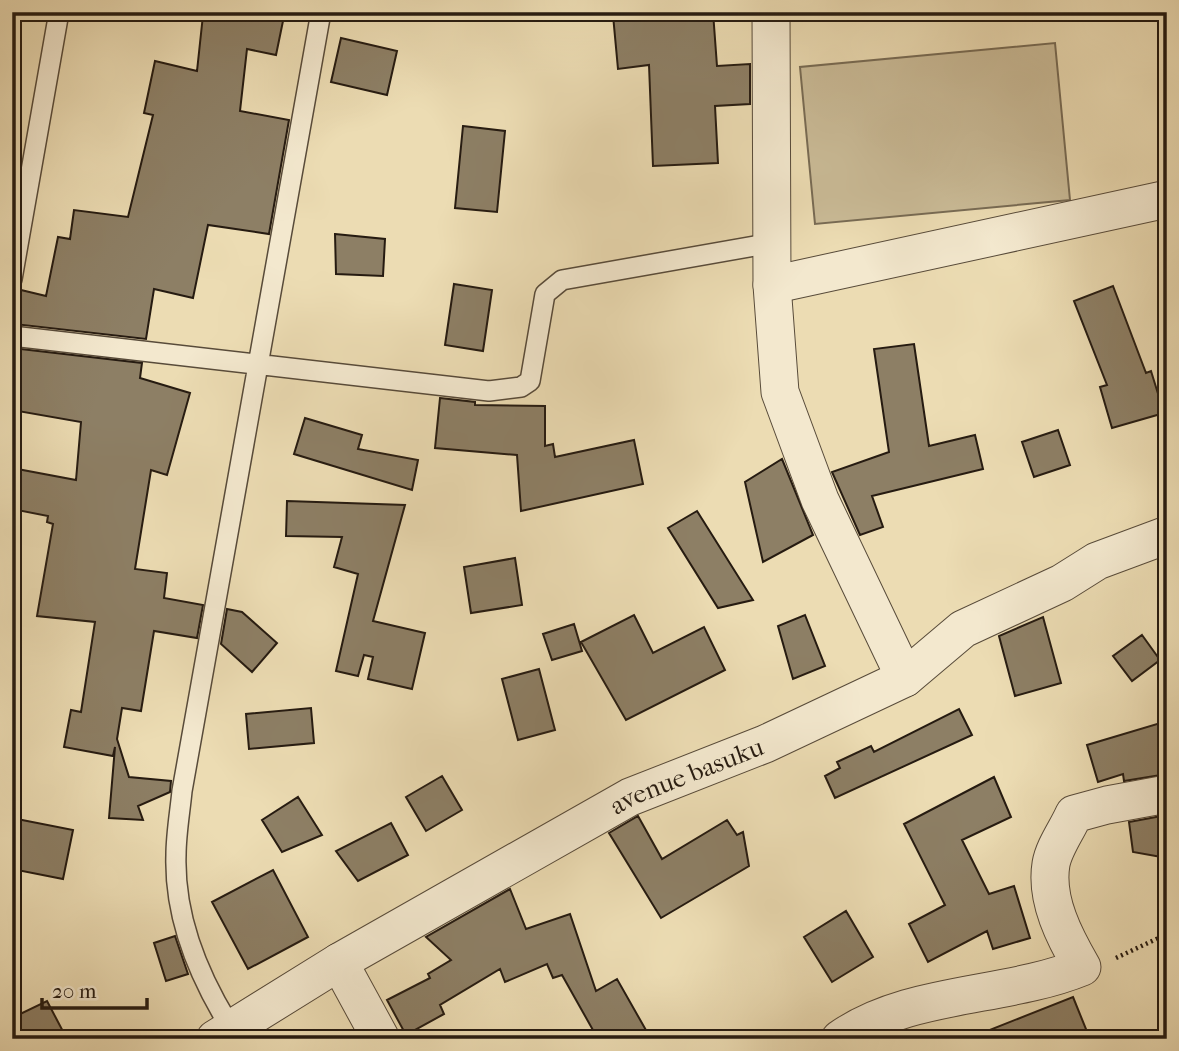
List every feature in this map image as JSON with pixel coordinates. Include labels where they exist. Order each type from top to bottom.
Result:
[{"type":"street","points":[[771,12],[772,285],[780,393],[820,500],[905,678]]},
{"type":"street","points":[[772,285],[1167,199]]},
{"type":"street","name":"avenue basuku","points":[[223,1034],[339,962],[630,797],[765,744],[905,678],[963,629],[1062,583],[1097,561],[1167,535]]},
{"type":"street","points":[[841,1039],[858,1026],[943,999],[1007,990],[1053,979],[1082,967],[1062,934],[1050,880],[1051,862],[1059,844],[1074,814],[1167,794]]},
{"type":"street","points":[[339,962],[381,1039]]},
{"type":"lane","points":[[12,279],[60,12]]},
{"type":"lane","points":[[223,1034],[180,911],[176,856],[182,791],[321,12]]},
{"type":"lane","points":[[12,336],[489,391],[521,387],[530,381],[545,294],[562,280],[772,243]]},
{"type":"path","points":[[1082,967],[1127,954],[1167,934]]},
{"type":"shaded area","points":[[1055,43],[1070,200],[815,224],[800,67]]},
{"type":"building","points":[[634,12],[713,12],[717,66],[750,64],[750,104],[715,106],[718,163],[653,166],[649,65],[618,69],[613,15]]},
{"type":"building","points":[[203,15],[257,21],[258,16],[283,21],[276,55],[247,49],[240,111],[289,120],[269,234],[208,225],[193,298],[154,289],[146,339],[14,324],[21,290],[46,296],[58,237],[70,239],[74,210],[128,217],[153,115],[144,113],[155,61],[197,71]]},
{"type":"building","points":[[341,38],[397,51],[387,95],[331,82]]},
{"type":"building","points":[[463,126],[505,131],[497,212],[455,208]]},
{"type":"building","points":[[335,234],[385,239],[383,276],[336,274]]},
{"type":"building","points":[[454,284],[492,290],[483,351],[445,345]]},
{"type":"building","points":[[1113,286],[1146,373],[1151,371],[1164,413],[1112,428],[1100,387],[1107,385],[1074,301]]},
{"type":"building","points":[[914,344],[929,446],[975,435],[983,469],[872,496],[883,527],[860,535],[832,472],[889,452],[874,349]]},
{"type":"building","points":[[12,348],[142,363],[140,378],[190,393],[167,475],[151,470],[135,569],[167,573],[164,598],[203,605],[197,638],[154,631],[141,711],[122,708],[117,739],[129,777],[171,781],[170,792],[138,806],[143,820],[109,818],[115,747],[113,756],[64,747],[71,710],[81,712],[95,622],[37,616],[53,524],[47,522],[48,516],[12,509],[12,468],[76,480],[81,422],[12,410]]},
{"type":"building","points":[[440,398],[475,402],[475,405],[545,406],[545,446],[553,444],[555,457],[634,440],[643,484],[521,511],[517,455],[435,448]]},
{"type":"building","points":[[305,418],[362,435],[358,449],[418,460],[412,490],[294,454]]},
{"type":"building","points":[[1058,430],[1070,465],[1034,477],[1022,442]]},
{"type":"building","points":[[782,459],[813,535],[763,562],[745,482]]},
{"type":"building","points":[[287,501],[405,505],[373,621],[425,633],[412,689],[368,679],[373,657],[364,655],[358,676],[336,671],[358,574],[334,567],[342,537],[286,536]]},
{"type":"building","points":[[697,511],[753,600],[718,608],[668,528]]},
{"type":"building","points":[[515,558],[522,605],[471,613],[464,567]]},
{"type":"building","points":[[227,609],[242,612],[277,643],[252,672],[221,644]]},
{"type":"building","points":[[634,615],[653,653],[704,627],[725,670],[626,720],[581,642]]},
{"type":"building","points":[[805,615],[825,666],[793,679],[778,626]]},
{"type":"building","points":[[1043,617],[1061,683],[1015,696],[999,636]]},
{"type":"building","points":[[574,624],[582,651],[552,660],[543,634]]},
{"type":"building","points":[[1142,635],[1160,660],[1132,681],[1113,656]]},
{"type":"building","points":[[539,669],[555,730],[518,740],[502,679]]},
{"type":"building","points":[[311,708],[314,743],[249,749],[246,714]]},
{"type":"building","points":[[959,709],[972,735],[835,798],[825,776],[840,768],[837,762],[871,746],[874,752]]},
{"type":"building","points":[[1167,721],[1167,774],[1124,781],[1123,774],[1098,782],[1087,745]]},
{"type":"building","points":[[442,776],[462,810],[426,831],[406,797]]},
{"type":"building","points":[[994,777],[1011,817],[962,840],[989,894],[1014,886],[1030,938],[993,949],[987,931],[928,962],[909,924],[945,905],[904,824]]},
{"type":"building","points":[[298,797],[322,835],[282,852],[262,820]]},
{"type":"building","points":[[1167,815],[1167,858],[1133,852],[1129,822]]},
{"type":"building","points":[[638,816],[662,859],[727,820],[737,835],[743,832],[749,866],[661,918],[609,833]]},
{"type":"building","points":[[12,818],[73,830],[63,879],[12,869]]},
{"type":"building","points":[[391,823],[408,855],[358,881],[336,851]]},
{"type":"building","points":[[273,870],[308,937],[248,969],[212,902]]},
{"type":"building","points":[[510,889],[526,929],[570,914],[596,991],[617,979],[651,1039],[598,1039],[562,975],[553,978],[547,964],[505,982],[500,969],[440,1005],[444,1014],[406,1035],[387,1000],[430,978],[428,974],[451,960],[426,937]]},
{"type":"building","points":[[846,911],[873,957],[832,982],[804,937]]},
{"type":"building","points":[[175,936],[188,974],[166,981],[154,943]]},
{"type":"building","points":[[1073,997],[1090,1039],[972,1037]]},
{"type":"building","points":[[47,1001],[67,1039],[12,1039],[12,1018]]}]
